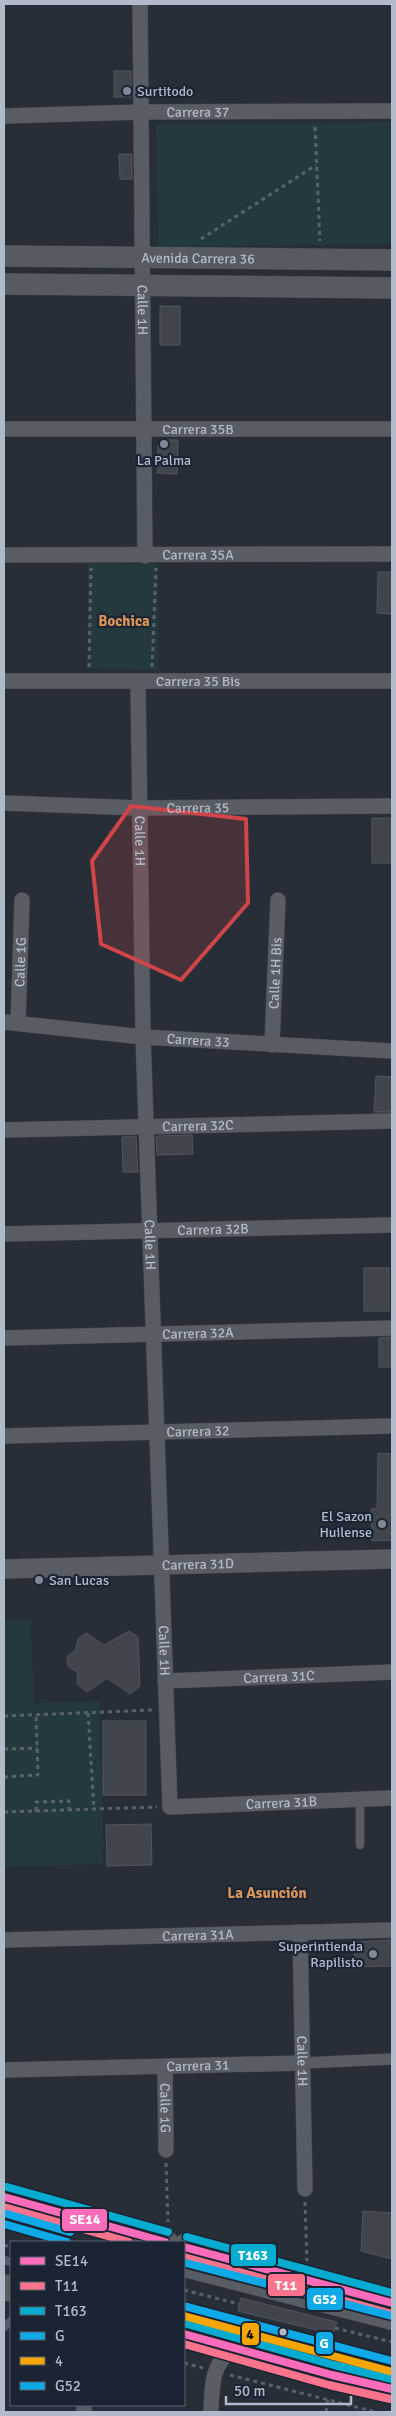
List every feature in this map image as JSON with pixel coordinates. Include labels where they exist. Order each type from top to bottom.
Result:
[{"type":"highway","points":[[4,2197],[167,2234]]},
{"type":"highway","points":[[185,2247],[307,2282],[392,2303]]},
{"type":"highway","points":[[185,2334],[332,2375],[392,2389]]},
{"type":"main road","name":"Avenida Carrera 36","points":[[4,256],[392,260]]},
{"type":"main road","name":"Avenida Carrera 36","points":[[4,284],[392,288]]},
{"type":"street","name":"Calle 1H","points":[[140,4],[144,427],[151,556]]},
{"type":"street","name":"Carrera 37","points":[[4,116],[141,112],[392,111]]},
{"type":"street","name":"Carrera 35B","points":[[4,428],[392,429]]},
{"type":"street","name":"Carrera 35A","points":[[4,555],[392,554]]},
{"type":"street","name":"Carrera 35 Bis","points":[[4,681],[88,683],[392,681]]},
{"type":"street","name":"Calle 1H","points":[[145,682],[140,808],[143,1037],[170,1807]]},
{"type":"street","name":"Carrera 35","points":[[4,803],[140,808],[392,806]]},
{"type":"street","name":"Calle 1G","points":[[11,1023],[22,900]]},
{"type":"street","name":"Calle 1H Bis","points":[[272,1045],[278,900]]},
{"type":"street","name":"Carrera 33","points":[[11,1023],[143,1037],[392,1051]]},
{"type":"street","name":"Carrera 32C","points":[[4,1130],[392,1121]]},
{"type":"street","name":"Carrera 32B","points":[[4,1234],[392,1224]]},
{"type":"street","name":"Carrera 32A","points":[[4,1338],[392,1328]]},
{"type":"street","name":"Carrera 32","points":[[4,1436],[392,1426]]},
{"type":"street","name":"Carrera 31D","points":[[4,1569],[392,1559]]},
{"type":"street","name":"Carrera 31C","points":[[166,1681],[392,1672]]},
{"type":"street","name":"Carrera 31B","points":[[170,1807],[392,1798]]},
{"type":"street","name":"Carrera 31A","points":[[4,1940],[392,1930]]},
{"type":"street","name":"Calle 1H","points":[[300,1932],[305,2189]]},
{"type":"street","name":"Carrera 31","points":[[4,2070],[392,2059]]},
{"type":"street","name":"Calle 1G","points":[[165,2066],[166,2150]]},
{"type":"street","points":[[211,2412],[215,2371],[224,2355],[234,2348]]},
{"type":"lane","points":[[360,1800],[360,1845]]},
{"type":"lane","points":[[4,2224],[63,2241]]},
{"type":"lane","points":[[185,2273],[392,2326]]},
{"type":"lane","points":[[185,2306],[392,2361]]},
{"type":"path","points":[[314,111],[320,246]]},
{"type":"path","points":[[200,240],[316,165]]},
{"type":"path","points":[[88,683],[91,555]]},
{"type":"path","points":[[145,682],[151,556]]},
{"type":"path","points":[[4,1716],[166,1710]]},
{"type":"path","points":[[88,1712],[94,1809]]},
{"type":"path","points":[[4,1777],[38,1775],[36,1715]]},
{"type":"path","points":[[4,1749],[37,1748]]},
{"type":"path","points":[[36,1811],[36,1802],[69,1802],[69,1810]]},
{"type":"path","points":[[4,1812],[170,1807]]},
{"type":"path","points":[[166,2150],[167,2234]]},
{"type":"path","points":[[305,2189],[307,2282]]},
{"type":"path","points":[[185,2290],[240,2304]]},
{"type":"path","points":[[335,2328],[392,2342]]},
{"type":"path","points":[[185,2363],[376,2412]]},
{"type":"highlighted area","points":[[131,806],[246,819],[248,903],[181,980],[101,944],[92,861]]},
{"type":"green space","points":[[392,122],[392,244],[158,247],[156,125]]},
{"type":"green space","points":[[88,564],[158,564],[158,670],[87,669]]},
{"type":"green space","points":[[31,1620],[34,1703],[99,1701],[104,1864],[4,1867],[4,1621]]},
{"type":"building","points":[[114,71],[131,71],[131,97],[114,97]]},
{"type":"building","points":[[119,154],[132,154],[132,179],[120,179]]},
{"type":"building","points":[[160,306],[180,306],[180,345],[160,345]]},
{"type":"building","points":[[165,440],[178,440],[177,474],[157,473],[158,445]]},
{"type":"building","points":[[378,572],[392,572],[392,614],[377,613]]},
{"type":"building","points":[[372,818],[392,818],[392,863],[372,863]]},
{"type":"building","points":[[376,1076],[392,1077],[392,1112],[374,1112]]},
{"type":"building","points":[[192,1135],[193,1154],[157,1155],[156,1137]]},
{"type":"building","points":[[136,1136],[138,1172],[123,1172],[122,1137]]},
{"type":"building","points":[[364,1268],[389,1268],[389,1311],[364,1311]]},
{"type":"building","points":[[392,1337],[392,1367],[379,1367],[379,1338]]},
{"type":"building","points":[[378,1453],[392,1454],[392,1540],[372,1541],[371,1509],[377,1508]]},
{"type":"building","points":[[129,1631],[138,1637],[140,1686],[130,1694],[107,1678],[87,1692],[77,1684],[78,1673],[68,1666],[67,1657],[76,1649],[78,1639],[86,1633],[104,1645]]},
{"type":"building","points":[[103,1721],[146,1721],[146,1795],[103,1795]]},
{"type":"building","points":[[151,1824],[152,1865],[107,1866],[106,1825]]},
{"type":"building","name":"Superintienda Rapilisto","points":[[391,1940],[392,1966],[355,1967],[354,1942]]},
{"type":"building","points":[[363,2211],[392,2213],[392,2259],[361,2251]]},
{"type":"building","points":[[241,2298],[337,2322],[333,2334],[238,2311]]},
{"type":"transit line","name":"T163","points":[[7,2187],[168,2232]]},
{"type":"transit line","name":"SE14","points":[[4,2197],[161,2241]]},
{"type":"transit line","name":"T11","points":[[4,2207],[125,2241]]},
{"type":"transit line","name":"G52","points":[[7,2214],[70,2232]]},
{"type":"transit line","name":"G","points":[[4,2224],[64,2241]]},
{"type":"transit line","name":"T163","points":[[187,2237],[392,2293]]},
{"type":"transit line","name":"SE14","points":[[185,2247],[392,2303]]},
{"type":"transit line","name":"T11","points":[[185,2257],[389,2313]]},
{"type":"transit line","name":"G52","points":[[186,2263],[392,2316]]},
{"type":"transit line","name":"G","points":[[185,2306],[392,2361]]},
{"type":"transit line","name":"4","points":[[185,2316],[389,2371]]},
{"type":"transit line","name":"T163","points":[[187,2324],[334,2365],[392,2379]]},
{"type":"transit line","name":"SE14","points":[[185,2334],[332,2375],[392,2389]]},
{"type":"transit line","name":"T11","points":[[185,2344],[329,2385],[390,2399]]},
{"type":"place","name":"Surtitodo","points":[[127,91]]},
{"type":"place","name":"La Palma","points":[[164,444]]},
{"type":"place","name":"El Sazon Huilense","points":[[382,1524]]},
{"type":"place","name":"San Lucas","points":[[39,1580]]},
{"type":"place","name":"Superintienda Rapilisto","points":[[373,1954]]},
{"type":"district","name":"Bochica","points":[[124,621]]},
{"type":"district","name":"La Asunción","points":[[267,1893]]}]
